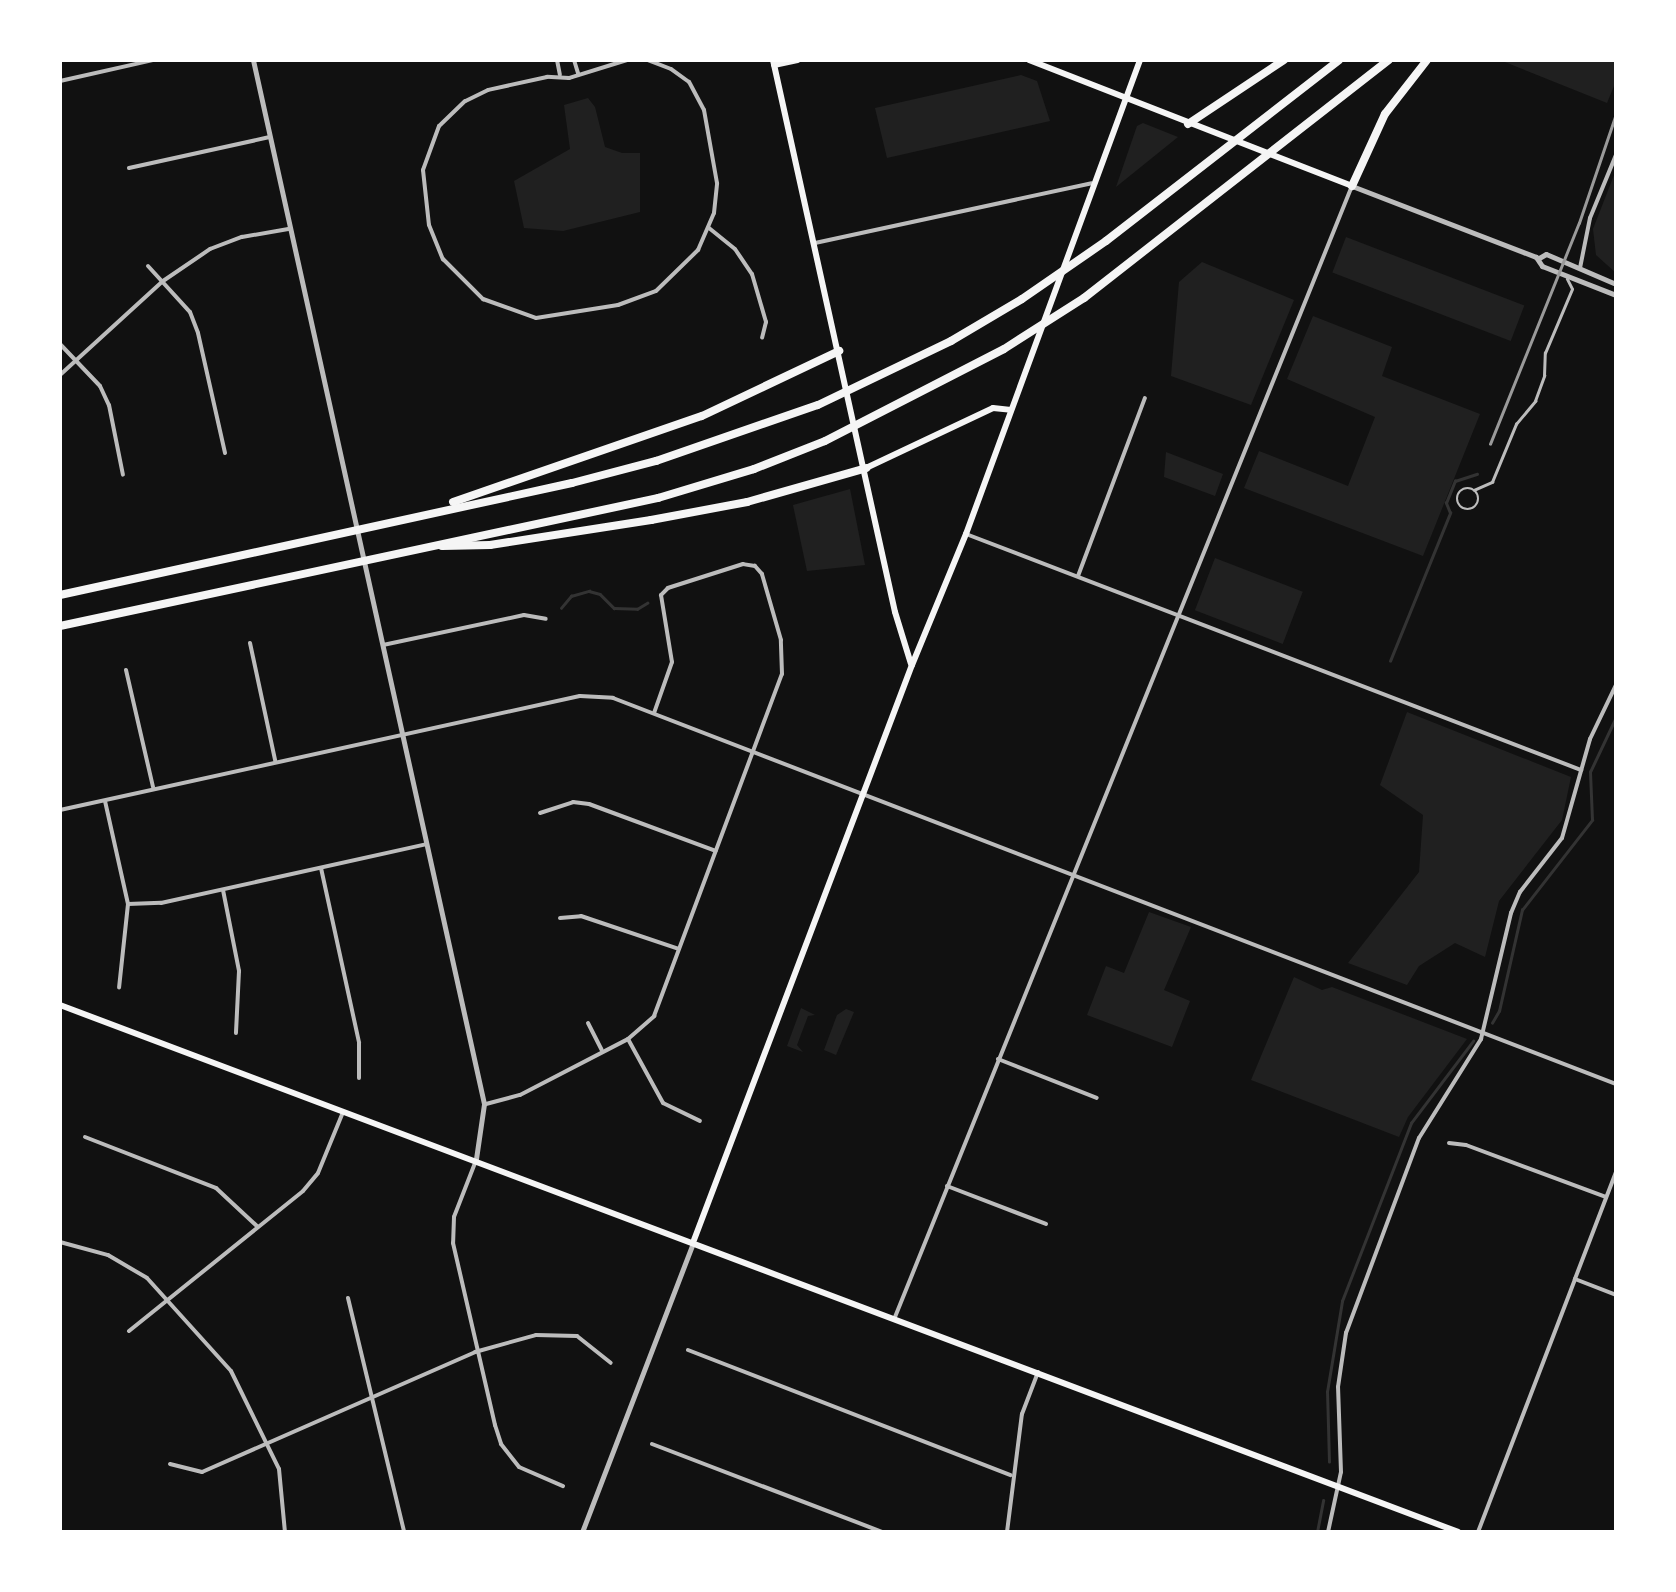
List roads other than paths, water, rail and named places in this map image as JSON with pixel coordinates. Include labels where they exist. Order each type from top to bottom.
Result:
[{"type":"highway","points":[[1188,124],[1284,60]]},
{"type":"highway","points":[[60,595],[656,460],[818,405],[876,378],[1022,298],[1106,241],[1339,60]]},
{"type":"highway","points":[[60,626],[658,498],[754,469],[825,440],[886,414],[1004,349],[1084,298],[1388,60]]},
{"type":"highway","points":[[1352,186],[1386,114],[1427,60]]},
{"type":"highway","points":[[413,515],[578,462],[702,416],[839,352]]},
{"type":"highway","points":[[418,547],[490,545],[650,520],[746,502],[866,468]]},
{"type":"main road","points":[[797,60],[774,63],[895,612],[912,665]]},
{"type":"main road","points":[[1029,60],[1352,186]]},
{"type":"main road","points":[[694,1240],[912,665],[966,534],[1140,60]]},
{"type":"main road","points":[[866,468],[993,408],[1012,410]]},
{"type":"main road","points":[[60,1005],[694,1240],[1458,1532]]},
{"type":"street","points":[[60,82],[152,60]]},
{"type":"street","points":[[253,60],[484,1104],[476,1159],[452,1230],[476,1352],[495,1426],[510,1458],[533,1475],[563,1486]]},
{"type":"street","points":[[557,60],[560,77]]},
{"type":"street","points":[[574,60],[578,73]]},
{"type":"street","points":[[627,60],[488,90],[465,101],[439,126],[422,170],[425,210],[443,260],[484,299],[522,315],[560,318],[645,296],[690,261],[709,228],[717,183],[701,102],[681,76],[646,60]]},
{"type":"street","points":[[129,168],[270,137]]},
{"type":"street","points":[[1580,268],[1590,218],[1616,155]]},
{"type":"street","points":[[815,243],[1097,183]]},
{"type":"street","points":[[896,1317],[1352,186],[1539,258],[1542,266],[1616,294]]},
{"type":"street","points":[[709,228],[735,249],[752,274],[766,322],[762,338]]},
{"type":"street","points":[[60,375],[163,282],[210,248],[288,229]]},
{"type":"street","points":[[1539,258],[1546,254],[1616,284]]},
{"type":"street","points":[[148,266],[190,312],[224,453]]},
{"type":"street","points":[[60,344],[100,386],[109,405],[123,475]]},
{"type":"street","points":[[1078,576],[1145,398]]},
{"type":"street","points":[[966,534],[1581,770]]},
{"type":"street","points":[[484,1104],[520,1095],[628,1039],[654,1016],[783,666],[776,618],[762,574],[755,566],[744,564],[668,588],[660,595],[672,662],[654,713]]},
{"type":"street","points":[[383,645],[524,615],[546,619]]},
{"type":"street","points":[[250,643],[276,762]]},
{"type":"street","points":[[126,670],[153,789]]},
{"type":"street","points":[[1328,1532],[1339,1486],[1338,1388],[1346,1333],[1418,1138],[1481,1040],[1510,913],[1520,892],[1562,838],[1575,806],[1581,770],[1616,686]]},
{"type":"street","points":[[60,810],[594,694],[754,750],[1616,1084]]},
{"type":"street","points":[[105,800],[128,904],[118,988]]},
{"type":"street","points":[[540,813],[573,802],[589,804],[716,851]]},
{"type":"street","points":[[128,904],[160,903],[427,844]]},
{"type":"street","points":[[322,868],[359,1042],[359,1078]]},
{"type":"street","points":[[223,890],[239,970],[236,1033]]},
{"type":"street","points":[[560,918],[581,916],[678,949]]},
{"type":"street","points":[[588,1024],[602,1052]]},
{"type":"street","points":[[628,1039],[663,1103],[700,1121]]},
{"type":"street","points":[[998,1059],[1097,1098]]},
{"type":"street","points":[[129,1331],[258,1228],[318,1174],[343,1112]]},
{"type":"street","points":[[85,1137],[216,1188],[258,1228]]},
{"type":"street","points":[[1449,1143],[1466,1145],[1606,1197]]},
{"type":"street","points":[[1478,1532],[1616,1172]]},
{"type":"street","points":[[947,1186],[1046,1224]]},
{"type":"street","points":[[1609,1189],[1616,1192]]},
{"type":"street","points":[[582,1532],[694,1240]]},
{"type":"street","points":[[60,1242],[132,1266],[232,1370],[268,1443],[284,1494],[285,1532]]},
{"type":"street","points":[[1575,1278],[1616,1294]]},
{"type":"street","points":[[348,1298],[404,1532]]},
{"type":"street","points":[[170,1464],[202,1472],[476,1352],[536,1335],[568,1334],[588,1341],[611,1364]]},
{"type":"street","points":[[688,1350],[1011,1475]]},
{"type":"street","points":[[1006,1532],[1022,1414],[1038,1372]]},
{"type":"street","points":[[652,1444],[882,1532]]},
{"type":"lane","points":[[1474,490],[1478,502],[1464,509],[1458,501],[1460,492],[1492,482],[1516,424],[1539,392],[1545,353],[1572,289],[1563,274]]},
{"type":"waterway","points":[[1390,661],[1450,513],[1446,503],[1455,481],[1477,474]]},
{"type":"waterway","points":[[561,608],[571,596],[589,591],[600,594],[614,608],[637,609],[647,603]]},
{"type":"waterway","points":[[1492,1023],[1499,1011],[1522,910],[1592,820],[1590,772],[1616,717]]},
{"type":"waterway","points":[[1329,1462],[1327,1392],[1342,1301],[1411,1123],[1473,1041]]},
{"type":"waterway","points":[[1317,1532],[1323,1501]]},
{"type":"railway","points":[[1490,444],[1579,223],[1616,114]]}]
